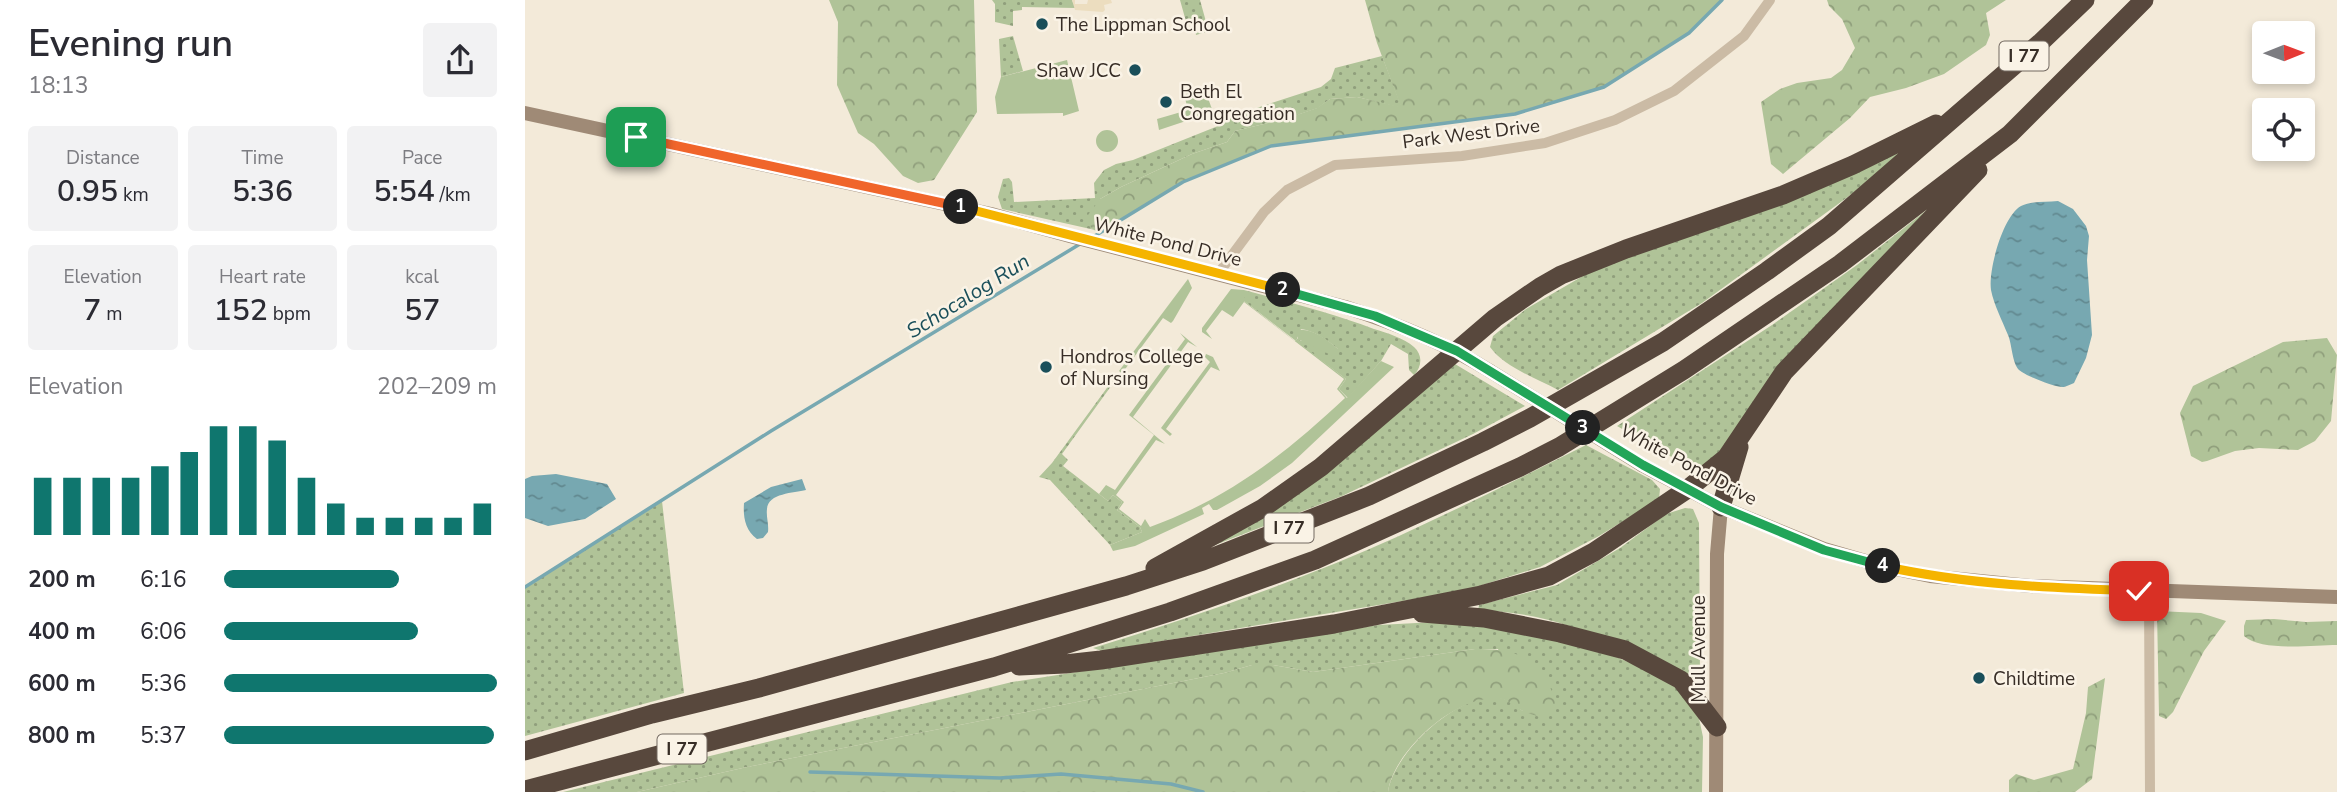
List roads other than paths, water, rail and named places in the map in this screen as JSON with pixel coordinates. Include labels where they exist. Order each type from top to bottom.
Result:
[{"type":"highway","name":"I 77","points":[[525,751],[1126,586],[1214,557],[1345,506],[1417,474],[1530,418],[1663,342],[1767,271],[1829,226],[2085,0]]},
{"type":"highway","name":"I 77","points":[[525,790],[994,667],[1170,612],[1315,560],[1520,467],[1559,447],[1684,370],[1796,296],[1968,168],[2010,134],[2144,0]]},
{"type":"highway","points":[[1126,586],[1284,494],[1321,467],[1515,303],[1561,275],[1626,249],[1783,195],[1853,165],[1962,110]]},
{"type":"highway","points":[[994,667],[1101,660],[1335,624],[1481,595],[1549,576],[1594,552],[1689,488],[1726,458],[1784,372],[1931,221],[2010,134]]},
{"type":"highway","points":[[1721,507],[1747,428]]},
{"type":"highway","points":[[1400,611],[1484,618],[1560,633],[1625,650],[1681,680],[1717,727]]},
{"type":"street","name":"Park West Drive","points":[[1218,274],[1264,212],[1287,190],[1335,165],[1462,156],[1545,143],[1615,120],[1674,90],[1694,75],[1744,36],[1770,0]]},
{"type":"street","name":"White Pond Drive","points":[[525,113],[991,214],[1375,316],[1457,351],[1643,465],[1721,507],[1824,550],[1883,566],[1930,576],[2012,585],[2337,597]]},
{"type":"street","name":"Mull Avenue","points":[[1716,792],[1715,643],[1721,507]]},
{"type":"street","points":[[2149,591],[2150,792]]},
{"type":"water","points":[[2058,201],[2073,209],[2086,226],[2089,236],[2087,260],[2092,335],[2086,358],[2074,383],[2064,387],[2055,386],[2019,370],[1991,290],[1994,257],[2014,212],[2030,203]]},
{"type":"water","points":[[556,474],[607,484],[616,499],[585,519],[548,526],[525,518],[525,479]]},
{"type":"water","points":[[802,479],[806,490],[782,495],[768,504],[768,532],[763,538],[757,539],[746,523],[744,503],[771,487]]},
{"type":"waterway","name":"Schocalog Run","points":[[1093,237],[1183,182],[1271,146],[1515,114],[1604,87],[1689,33],[1722,0]]},
{"type":"waterway","name":"Schocalog Run","points":[[525,587],[771,431],[1080,244]]},
{"type":"waterway","points":[[810,772],[1000,778],[1061,774],[1171,784],[1203,792]]},
{"type":"place","name":"The Lippman School","points":[[1042,24]]},
{"type":"place","name":"Shaw JCC","points":[[1135,70]]},
{"type":"place","name":"Beth El Congregation","points":[[1166,102]]},
{"type":"place","name":"Hondros College of Nursing","points":[[1046,367]]},
{"type":"place","name":"Childtime","points":[[1979,678]]}]
